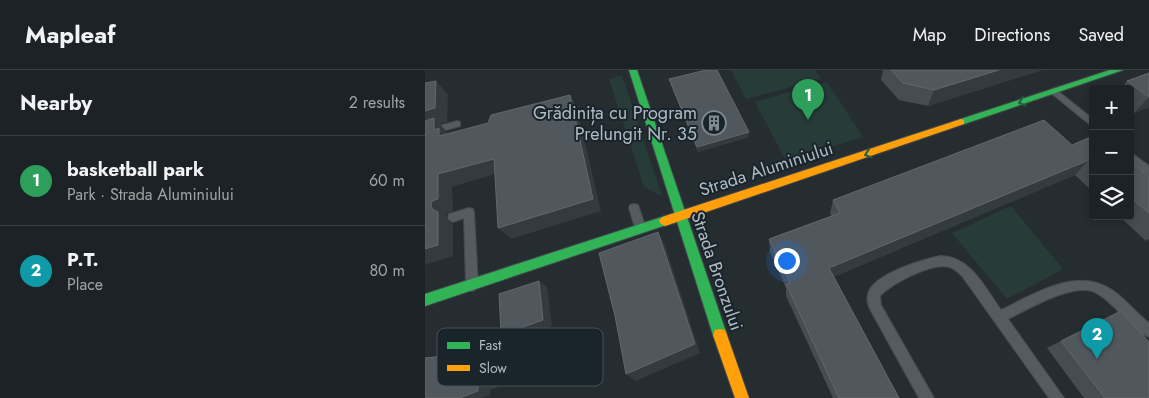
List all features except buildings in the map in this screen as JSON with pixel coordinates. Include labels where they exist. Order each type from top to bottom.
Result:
[{"type":"street","name":"Strada Aluminiului","points":[[425,300],[1119,70]]},
{"type":"street","name":"Strada Bronzului","points":[[632,71],[742,398]]},
{"type":"lane","points":[[1054,91],[1089,121]]},
{"type":"lane","points":[[425,133],[457,124]]},
{"type":"lane","points":[[1134,159],[1149,172]]},
{"type":"lane","points":[[634,208],[640,228]]},
{"type":"lane","points":[[453,217],[469,212],[472,285]]},
{"type":"lane","points":[[927,398],[875,307],[873,299],[875,291],[884,283],[930,263],[943,260],[960,266],[999,316],[1057,398]]},
{"type":"lane","points":[[999,316],[1071,286],[1085,284],[1109,294],[1137,323],[1149,331]]},
{"type":"green space","points":[[731,70],[815,70],[821,79],[746,99]]},
{"type":"green space","points":[[622,75],[662,196],[644,187],[609,79]]},
{"type":"green space","points":[[827,82],[863,137],[786,161],[755,102]]},
{"type":"green space","points":[[1011,206],[1063,269],[1007,299],[952,233]]},
{"type":"traffic: fast","points":[[633,70],[720,335]]},
{"type":"traffic: fast","points":[[961,122],[1119,70]]},
{"type":"traffic: fast","points":[[425,300],[665,221]]},
{"type":"traffic: slow","points":[[665,221],[961,122]]},
{"type":"traffic: slow","points":[[720,335],[742,398]]},
{"type":"place","name":"basketball park","points":[[808,120]]},
{"type":"place","name":"Grădinița cu Program Prelungit Nr. 35","points":[[714,123]]},
{"type":"place","name":"P.T.","points":[[1097,359]]}]
